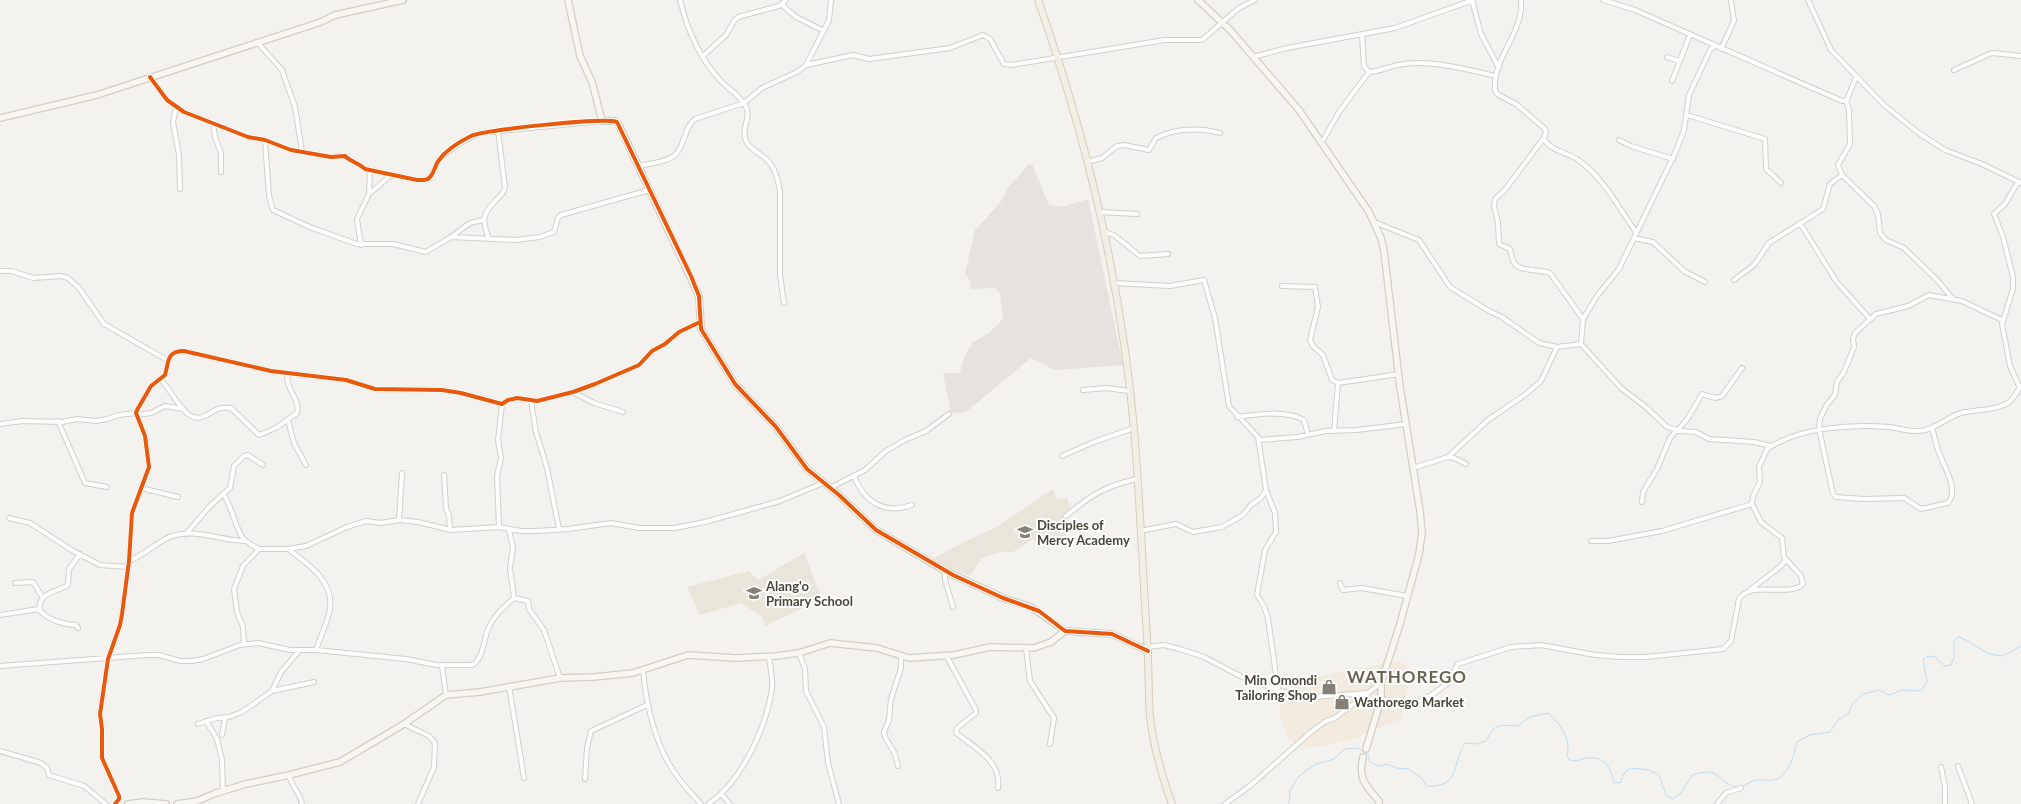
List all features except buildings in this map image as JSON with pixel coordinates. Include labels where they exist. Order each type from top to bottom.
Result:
[{"type":"main road","points":[[1038,0],[1058,57],[1087,162],[1100,212],[1114,283],[1130,390],[1134,428],[1148,649],[1150,719],[1162,775],[1172,804]]},
{"type":"street","points":[[0,118],[97,95],[322,22],[335,15],[403,0]]},
{"type":"street","points":[[568,0],[580,56],[592,82],[602,121]]},
{"type":"street","points":[[680,0],[687,26],[703,56],[720,79],[744,103],[748,118],[743,132],[746,141],[751,148],[768,160],[778,178],[780,192],[780,275],[784,303]]},
{"type":"street","points":[[703,56],[726,35],[738,17],[782,5],[786,0]]},
{"type":"street","points":[[638,166],[674,156],[679,152],[690,124],[695,119],[744,103],[762,88],[797,72],[806,65],[829,20],[831,0]]},
{"type":"street","points":[[806,65],[853,55],[869,59],[950,48],[983,35],[990,39],[1004,64],[1011,65],[1165,40],[1199,41],[1240,8],[1255,0]]},
{"type":"street","points":[[1254,57],[1286,48],[1395,28],[1462,2],[1472,0],[1481,34],[1499,68]]},
{"type":"street","points":[[1521,0],[1520,21],[1499,68],[1494,90],[1497,94],[1516,104],[1545,128],[1546,131],[1544,138],[1504,191],[1495,199],[1494,206],[1498,223],[1499,244],[1510,249],[1515,264],[1519,267],[1542,270],[1550,273],[1583,320]]},
{"type":"street","points":[[1603,0],[1635,10],[1842,101],[1846,100]]},
{"type":"street","points":[[1721,49],[1734,21],[1731,0]]},
{"type":"street","points":[[1749,591],[1801,586],[1803,584],[1803,578],[1786,559],[1782,538],[1761,522],[1752,504],[1753,496],[1760,482],[1759,467],[1767,449],[1807,432],[1819,429],[1869,426],[1920,431],[1932,428],[1960,414],[2005,404],[2017,394],[2020,386],[2019,379],[2010,366],[2002,329],[2002,320],[2013,290],[2013,277],[2004,237],[1994,214],[2009,199],[2019,183],[1982,164],[1945,150],[1920,134],[1884,105],[1831,50],[1808,0]]},
{"type":"street","points":[[1200,1],[1222,22],[1254,57],[1299,110],[1322,142],[1374,222],[1384,251],[1399,374],[1422,533],[1407,596],[1381,683],[1381,699],[1361,767],[1362,780],[1379,802],[1386,804]]},
{"type":"street","points":[[782,5],[796,17],[824,30]]},
{"type":"street","points":[[1362,35],[1364,66],[1368,72]]},
{"type":"street","points":[[1672,81],[1690,35]]},
{"type":"street","points":[[257,42],[275,61],[285,77],[295,107],[302,151]]},
{"type":"street","points":[[1715,46],[1710,50],[1690,95],[1684,130],[1673,160],[1619,269],[1597,296],[1583,320],[1581,344],[1621,388],[1647,408],[1667,427],[1677,430],[1696,432],[1709,439],[1754,442],[1771,446]]},
{"type":"street","points":[[1954,70],[1992,53],[2021,56]]},
{"type":"street","points":[[1667,57],[1679,61]]},
{"type":"street","points":[[1368,72],[1380,72],[1404,64],[1430,65],[1496,76]]},
{"type":"street","points":[[1322,142],[1339,112],[1368,72]]},
{"type":"street","points":[[150,77],[155,86],[176,107],[248,137],[265,140],[291,150],[331,156],[345,156],[350,161],[370,170],[391,175],[428,180],[440,159],[460,143],[480,133],[602,121],[617,122],[699,296],[701,329],[735,384],[776,427],[807,469],[876,530],[945,571],[1003,598],[1031,607],[1064,631],[1112,634],[1148,649],[1164,645],[1180,648],[1204,657],[1236,674],[1296,697],[1304,698],[1367,693]]},
{"type":"street","points":[[1856,77],[1846,100],[1849,110],[1850,144],[1838,164],[1842,175],[1874,206],[1878,214],[1880,233],[1886,240],[1904,248],[1953,298]]},
{"type":"street","points":[[176,107],[172,122],[179,155],[180,189]]},
{"type":"street","points":[[1687,115],[1765,139],[1766,169],[1781,183]]},
{"type":"street","points":[[213,123],[215,137],[221,153],[221,172]]},
{"type":"street","points":[[1087,162],[1102,158],[1117,146],[1124,145],[1149,150],[1158,137],[1179,131],[1200,129],[1220,133]]},
{"type":"street","points":[[489,239],[483,220],[487,211],[505,189],[498,131]]},
{"type":"street","points":[[1544,138],[1547,144],[1577,159],[1600,181],[1611,194],[1636,232]]},
{"type":"street","points":[[265,140],[269,196],[273,210],[312,228],[361,245],[393,244],[426,252],[451,237],[470,223],[483,220]]},
{"type":"street","points":[[1620,140],[1631,146],[1673,160]]},
{"type":"street","points":[[361,245],[357,219],[369,194],[370,170]]},
{"type":"street","points":[[369,194],[391,175]]},
{"type":"street","points":[[1734,280],[1754,265],[1769,243],[1822,209],[1830,184],[1842,175]]},
{"type":"street","points":[[451,237],[516,240],[540,236],[554,232],[558,218],[561,215],[649,190]]},
{"type":"street","points":[[1100,212],[1137,214]]},
{"type":"street","points":[[1374,222],[1419,240],[1444,280],[1455,292],[1502,317],[1539,343],[1557,347],[1581,344]]},
{"type":"street","points":[[1800,223],[1836,281],[1870,318]]},
{"type":"street","points":[[1104,232],[1114,235],[1140,256],[1168,254]]},
{"type":"street","points":[[1634,238],[1653,242],[1684,271],[1705,282]]},
{"type":"street","points":[[0,271],[12,271],[33,278],[61,276],[68,278],[79,288],[104,324],[167,360]]},
{"type":"street","points":[[1114,283],[1170,286],[1204,280],[1215,318],[1229,406],[1237,417],[1254,432],[1259,440],[1266,490],[1275,513],[1276,532],[1265,550],[1257,594],[1264,606],[1268,618],[1278,690]]},
{"type":"street","points":[[1282,286],[1315,287],[1318,307],[1310,340],[1312,346],[1323,356],[1332,380],[1338,383],[1399,374]]},
{"type":"street","points":[[1932,428],[1939,454],[1949,476],[1952,496],[1948,503],[1921,509],[1904,498],[1863,500],[1834,496],[1819,429],[1820,419],[1826,406],[1835,396],[1837,382],[1844,372],[1854,347],[1853,339],[1855,333],[1876,314],[1908,306],[1929,295],[1953,298],[2002,320]]},
{"type":"street","points":[[115,804],[119,799],[119,796],[104,763],[101,750],[102,729],[100,714],[108,659],[120,625],[129,561],[132,513],[149,465],[145,436],[137,414],[138,406],[151,386],[165,375],[167,360],[177,351],[184,351],[233,364],[288,373],[346,380],[375,389],[442,390],[502,404],[512,399],[531,401],[573,392],[639,365],[652,351],[665,344],[679,332],[700,322]]},
{"type":"street","points":[[1413,468],[1448,457],[1488,420],[1526,394],[1541,381],[1557,347]]},
{"type":"street","points":[[1642,502],[1643,492],[1657,469],[1670,438],[1688,418],[1702,394],[1715,398],[1722,396],[1742,368]]},
{"type":"street","points":[[160,379],[166,384],[187,414],[197,418],[203,417],[217,408],[231,408],[259,435],[295,416],[298,410],[287,385],[288,373]]},
{"type":"street","points":[[1334,431],[1338,383]]},
{"type":"street","points":[[1083,390],[1106,388],[1130,390]]},
{"type":"street","points":[[573,392],[594,403],[623,412]]},
{"type":"street","points":[[531,401],[536,432],[547,468],[559,529]]},
{"type":"street","points":[[499,527],[497,476],[501,458],[498,440],[502,404]]},
{"type":"street","points":[[0,424],[23,421],[58,422],[78,419],[96,421],[118,415],[151,413],[165,406],[183,409]]},
{"type":"street","points":[[830,488],[871,466],[886,451],[905,440],[926,431],[949,414]]},
{"type":"street","points":[[1237,417],[1258,414],[1298,417],[1304,420],[1308,435]]},
{"type":"street","points":[[288,420],[294,443],[306,465]]},
{"type":"street","points":[[58,422],[85,483],[107,486]]},
{"type":"street","points":[[1259,440],[1406,424]]},
{"type":"street","points":[[1062,456],[1094,442],[1134,428]]},
{"type":"street","points":[[186,534],[210,506],[224,495],[231,486],[234,466],[244,456],[248,455],[263,465]]},
{"type":"street","points":[[1448,457],[1454,458],[1466,464]]},
{"type":"street","points":[[399,520],[402,473]]},
{"type":"street","points":[[444,475],[446,508],[449,516],[450,530]]},
{"type":"street","points":[[854,476],[862,493],[877,504],[894,510],[912,505]]},
{"type":"street","points":[[1066,516],[1098,492],[1115,484],[1137,479]]},
{"type":"street","points":[[224,495],[235,516],[240,534],[246,541],[258,549],[288,549],[311,544],[358,522],[366,521],[386,523],[399,520],[428,523],[450,530],[499,527],[509,530],[528,531],[611,523],[639,528],[685,526],[780,501],[824,483]]},
{"type":"street","points":[[141,488],[178,497]]},
{"type":"street","points":[[1140,530],[1176,524],[1193,532],[1222,527],[1243,515],[1251,504],[1261,498],[1266,490]]},
{"type":"street","points":[[1591,541],[1608,541],[1662,531],[1752,504]]},
{"type":"street","points":[[9,518],[30,523],[100,565],[128,567]]},
{"type":"street","points":[[509,530],[513,546],[510,568],[514,598]]},
{"type":"street","points":[[129,561],[141,556],[168,538],[186,534],[206,535],[246,541]]},
{"type":"street","points":[[244,644],[243,627],[237,612],[234,589],[243,566],[258,549]]},
{"type":"street","points":[[288,549],[315,571],[328,587],[330,610],[316,650]]},
{"type":"street","points":[[78,628],[75,625],[57,623],[43,614],[39,609],[40,602],[43,598],[68,585],[69,569],[80,554]]},
{"type":"street","points":[[1381,699],[1408,705],[1430,696],[1447,684],[1458,664],[1511,647],[1542,645],[1602,656],[1621,657],[1646,657],[1723,649],[1731,641],[1741,595],[1749,591],[1781,566],[1786,559]]},
{"type":"street","points":[[945,571],[945,580],[953,607]]},
{"type":"street","points":[[15,583],[33,582],[43,598]]},
{"type":"street","points":[[1340,583],[1343,590],[1362,588],[1407,596]]},
{"type":"street","points":[[0,666],[159,655],[180,661],[192,661],[203,659],[244,644],[258,643],[299,651],[316,650],[406,660],[442,666],[474,664],[491,624],[498,613],[514,598]]},
{"type":"street","points":[[514,598],[528,601],[529,609],[544,630],[560,678]]},
{"type":"street","points":[[0,615],[39,609]]},
{"type":"street","points":[[177,804],[198,803],[223,791],[266,779],[290,776],[345,760],[404,724],[446,695],[480,692],[560,678],[617,676],[643,671],[688,655],[736,658],[769,657],[799,653],[830,642],[877,648],[909,658],[946,655],[990,647],[1034,648],[1051,642],[1064,631]]},
{"type":"street","points":[[1026,648],[1030,681],[1054,718],[1050,744]]},
{"type":"street","points":[[272,691],[281,672],[299,651]]},
{"type":"street","points":[[799,653],[805,669],[806,691],[824,727],[828,763],[839,804]]},
{"type":"street","points":[[946,655],[976,710],[976,713],[957,728],[956,733],[993,764],[999,776],[998,788]]},
{"type":"street","points":[[898,766],[895,754],[885,737],[884,732],[888,720],[891,699],[901,668],[901,656]]},
{"type":"street","points":[[708,804],[722,795],[738,773],[762,726],[772,687],[769,657]]},
{"type":"street","points":[[442,666],[446,695]]},
{"type":"street","points":[[643,671],[647,705],[664,756],[676,776],[701,804]]},
{"type":"street","points":[[198,724],[217,718],[226,718],[242,712],[272,691],[314,682]]},
{"type":"street","points":[[1225,804],[1251,785],[1311,732],[1326,721],[1335,718],[1381,683]]},
{"type":"street","points":[[509,686],[524,778]]},
{"type":"street","points":[[585,779],[587,748],[591,732],[647,705]]},
{"type":"street","points":[[222,735],[226,718]]},
{"type":"street","points":[[206,721],[217,739],[222,760],[223,791]]},
{"type":"street","points":[[404,724],[429,736],[435,743],[434,767],[418,804]]},
{"type":"street","points":[[0,751],[41,763],[48,768],[49,775],[84,786],[106,804]]},
{"type":"street","points":[[1958,766],[1972,804]]},
{"type":"street","points":[[1941,767],[1945,787],[1945,804]]},
{"type":"street","points":[[290,776],[291,785],[300,797],[302,804]]},
{"type":"street","points":[[1718,804],[1726,793],[1741,788]]},
{"type":"street","points":[[722,795],[730,804]]},
{"type":"street","points":[[128,804],[143,802],[166,804]]},
{"type":"shaded area","points":[[1029,164],[1033,166],[1049,205],[1062,207],[1088,199],[1123,365],[1055,370],[1031,358],[966,412],[951,413],[943,373],[960,373],[964,357],[973,342],[989,333],[1003,319],[1000,295],[996,288],[971,289],[970,281],[965,274],[975,230],[1000,203],[1008,188]]},
{"type":"shaded area","name":"Disciples of Mercy Academy","points":[[1053,489],[1057,500],[1067,497],[1072,512],[1063,524],[1066,536],[1053,543],[1039,547],[1033,539],[1013,552],[1001,552],[982,558],[970,576],[942,566],[934,558],[995,528]]},
{"type":"shaded area","name":"Alang'o Primary School","points":[[804,553],[822,599],[765,626],[762,617],[741,603],[700,615],[687,587],[749,571],[758,580]]},
{"type":"shaded area","name":"Wathorego Market","points":[[1398,661],[1407,665],[1408,687],[1401,719],[1351,740],[1309,748],[1288,739],[1280,717],[1280,684]]},
{"type":"waterway","points":[[1742,787],[1754,781],[1777,779],[1782,776],[1789,766],[1797,742],[1810,735],[1830,732],[1838,720],[1848,714],[1853,703],[1863,694],[1879,690],[1889,695],[1902,690],[1921,691],[1927,682],[1923,659],[1929,656],[1935,657],[1945,666],[1951,665],[1954,657],[1954,641],[1958,637],[1966,640],[1989,654],[2003,656],[2021,646]]},
{"type":"waterway","points":[[1289,804],[1290,790],[1299,776],[1316,764],[1334,759],[1345,749],[1357,748],[1368,754],[1370,762],[1378,766],[1387,764],[1397,768],[1408,769],[1419,776],[1427,786],[1438,786],[1450,779],[1454,773],[1465,743],[1476,744],[1486,741],[1493,729],[1501,725],[1518,726],[1530,717],[1548,713],[1558,723],[1565,735],[1568,744],[1567,756],[1569,760],[1577,761],[1584,758],[1598,759],[1606,764],[1611,772],[1614,782],[1620,783],[1625,772],[1630,768],[1649,770],[1659,775],[1666,795],[1673,799],[1682,792],[1692,775],[1702,772],[1714,773],[1725,782],[1737,787]]},
{"type":"cycle path","points":[[150,77],[167,100],[184,112],[248,137],[265,140],[291,150],[331,157],[345,156],[365,169],[417,180],[428,179],[442,156],[463,140],[481,133],[591,121],[617,122],[691,276],[699,296],[701,329],[735,384],[776,427],[807,469],[839,495],[876,530],[953,575],[1003,598],[1039,611],[1065,631],[1112,634],[1148,651]]},
{"type":"cycle path","points":[[115,804],[119,799],[119,796],[102,758],[102,729],[100,714],[108,659],[120,625],[122,614],[129,561],[132,513],[149,467],[145,436],[136,413],[151,386],[165,375],[171,355],[178,351],[184,351],[271,371],[346,380],[375,389],[442,390],[461,393],[502,404],[508,400],[517,398],[537,401],[573,392],[595,384],[639,365],[652,351],[665,344],[679,332],[700,322]]},
{"type":"place","name":"Disciples of Mercy Academy","points":[[1025,532]]},
{"type":"place","name":"Alang'o Primary School","points":[[754,593]]},
{"type":"place","name":"Min Omondi Tailoring Shop","points":[[1329,687]]},
{"type":"place","name":"Wathorego Market","points":[[1342,702]]},
{"type":"district","name":"WATHOREGO","points":[[1407,677]]}]
